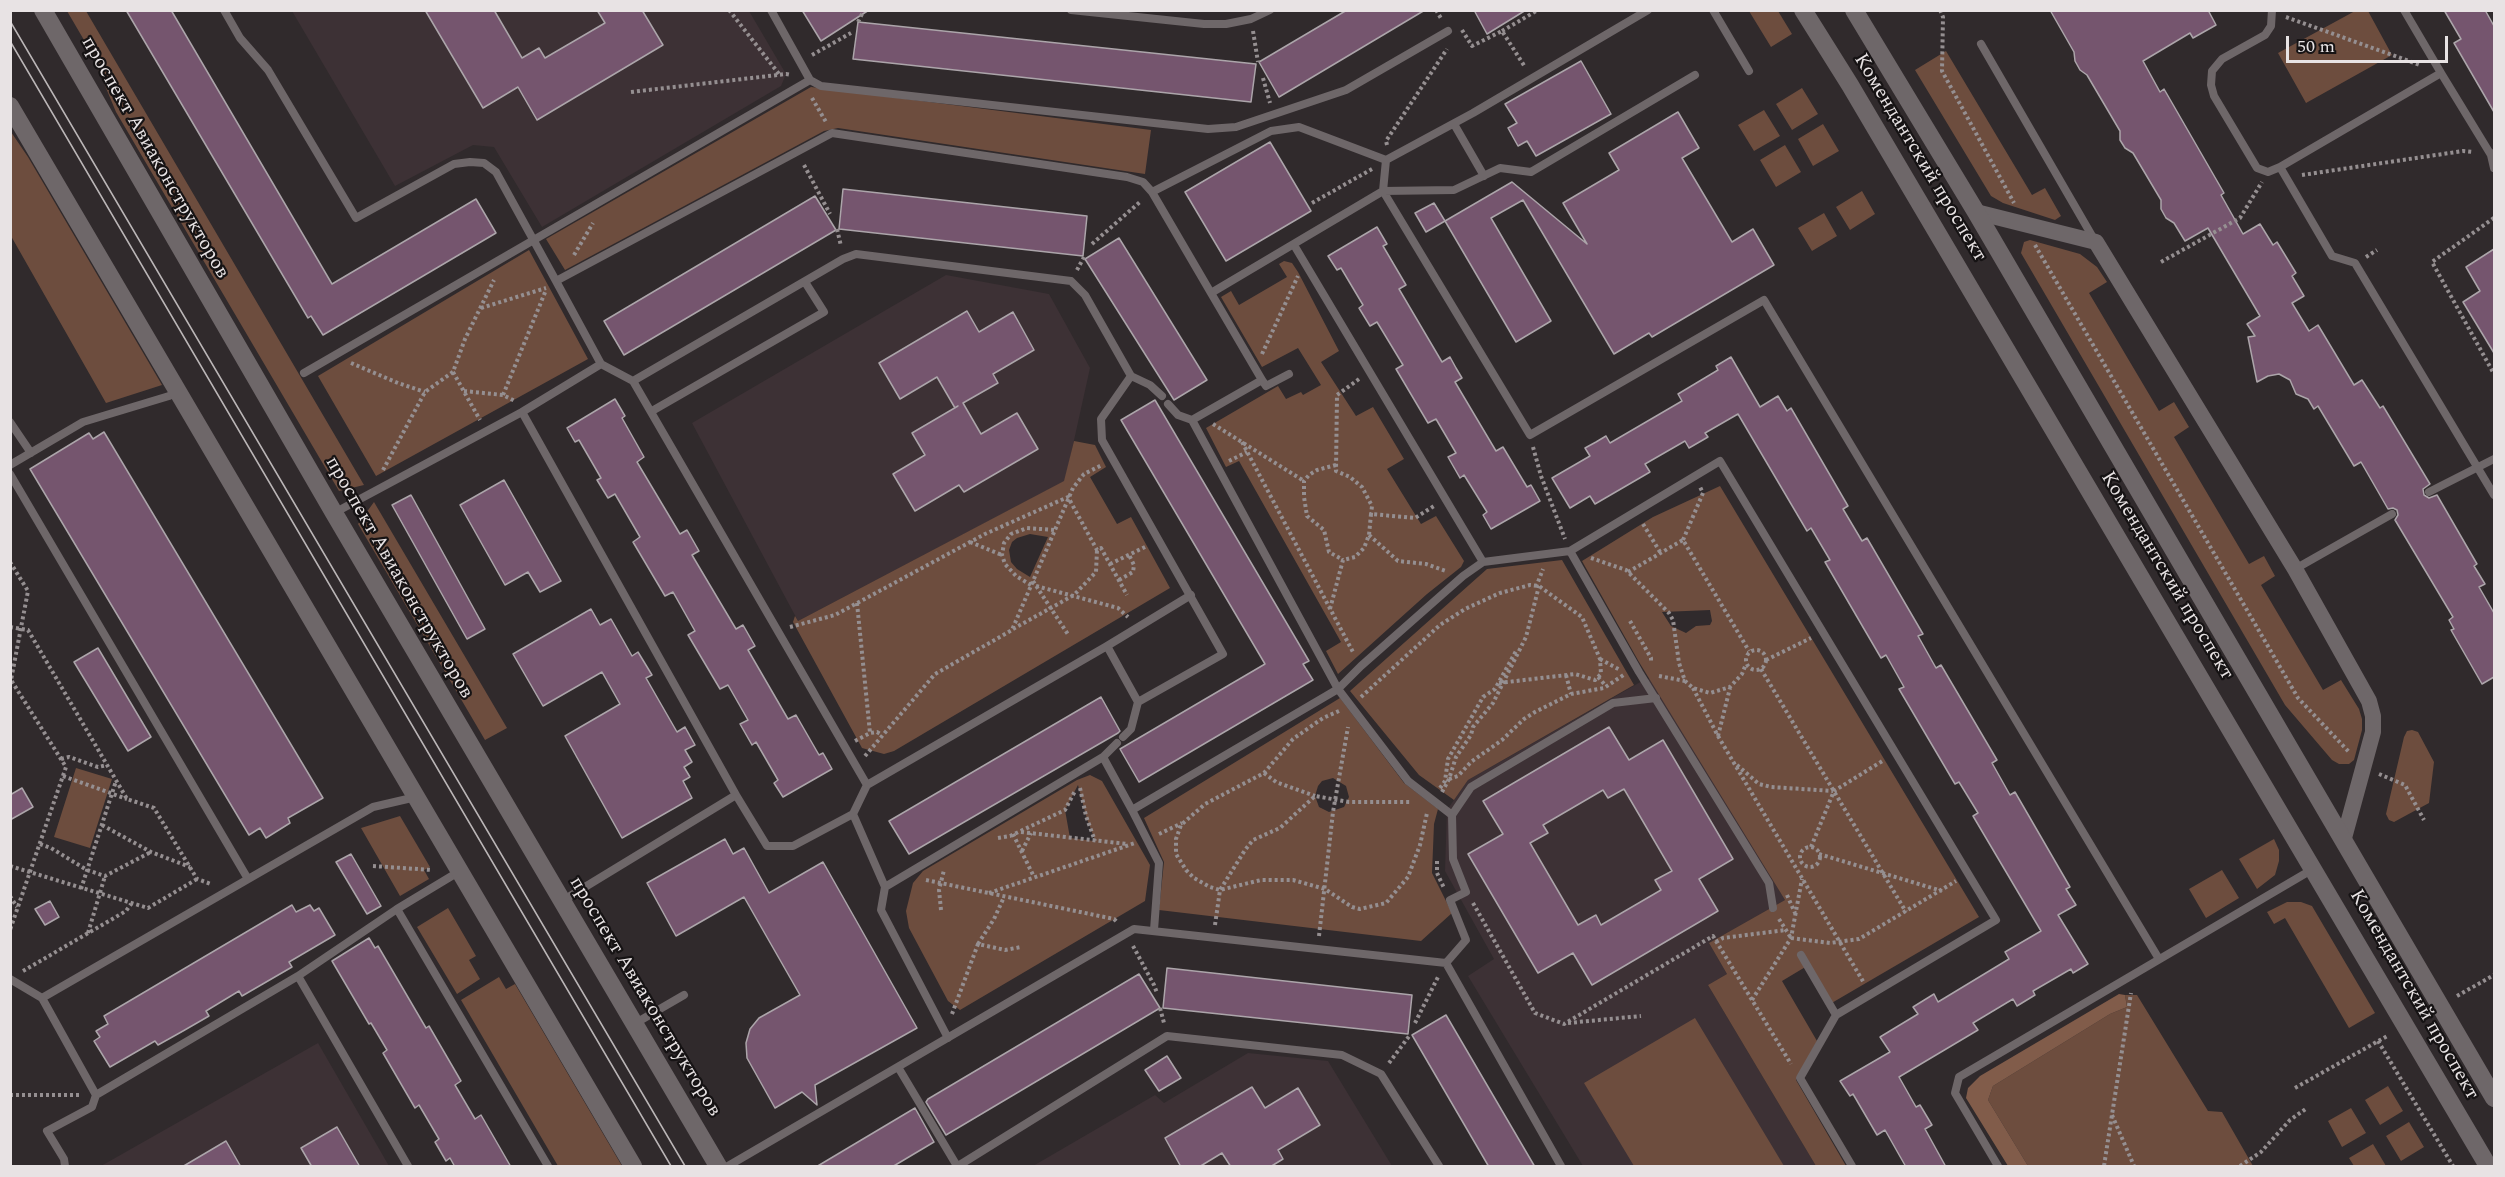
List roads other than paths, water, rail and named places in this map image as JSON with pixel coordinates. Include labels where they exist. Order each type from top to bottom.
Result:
[{"type":"main road","name":"проспект Авиаконструкторов","points":[[43,10],[334,513],[718,1167]]},
{"type":"main road","name":"Комендантский проспект","points":[[1803,10],[1850,85],[2488,1167]]},
{"type":"main road","name":"Комендантский проспект","points":[[1854,10],[1976,212],[2489,1082],[2494,1098]]},
{"type":"main road","points":[[10,106],[633,1167]]},
{"type":"street","points":[[1976,212],[2096,242],[2295,569],[2369,701],[2373,716],[2373,732],[2344,838]]},
{"type":"lane","points":[[224,10],[240,38],[268,70],[356,218],[454,164],[484,163],[496,172],[601,364],[633,381],[652,411],[867,785]]},
{"type":"lane","points":[[771,10],[800,62],[807,82]]},
{"type":"lane","points":[[1071,10],[1204,24],[1226,24],[1251,19],[1270,10]]},
{"type":"lane","points":[[1152,192],[1271,131],[1299,127],[1388,160],[1533,79],[1648,10]]},
{"type":"lane","points":[[1713,10],[1749,71]]},
{"type":"lane","points":[[2404,10],[2493,154],[2494,168]]},
{"type":"lane","points":[[2272,11],[2271,26],[2265,35],[2222,59],[2212,71],[2211,85],[2214,96],[2257,168],[2268,172],[2280,166],[2441,73]]},
{"type":"lane","points":[[304,373],[807,82],[821,86],[1208,129],[1236,127],[1346,90],[1448,31]]},
{"type":"lane","points":[[1981,44],[2096,242]]},
{"type":"lane","points":[[1211,293],[1383,191],[1454,190],[1500,168],[1531,172],[1695,75]]},
{"type":"lane","points":[[1454,124],[1484,176]]},
{"type":"lane","points":[[556,281],[832,133],[1127,177],[1143,182],[1152,192],[1266,386],[1289,374]]},
{"type":"lane","points":[[1388,160],[1383,191],[1530,435],[1764,300],[2158,959]]},
{"type":"lane","points":[[2280,166],[2332,256],[2355,264],[2494,495]]},
{"type":"lane","points":[[1294,245],[1483,562]]},
{"type":"lane","points":[[633,381],[856,254],[1071,281],[1085,295],[1131,376],[1150,385],[1162,396]]},
{"type":"lane","points":[[652,411],[824,312],[805,282]]},
{"type":"lane","points":[[334,513],[522,412],[601,364]]},
{"type":"lane","points":[[1131,376],[1101,419],[1102,440],[1223,654],[1138,702]]},
{"type":"lane","points":[[1192,420],[1262,380]]},
{"type":"lane","points":[[10,465],[83,422],[179,391]]},
{"type":"lane","points":[[1168,404],[1178,415],[1192,420],[1338,689],[1408,781],[1452,815]]},
{"type":"lane","points":[[522,412],[736,795],[767,846],[793,846],[853,814],[867,785],[1191,595]]},
{"type":"lane","points":[[10,423],[31,453]]},
{"type":"lane","points":[[2429,492],[2494,459]]},
{"type":"lane","points":[[1132,810],[1338,689],[1463,576],[1483,562],[1570,551],[1720,461],[1996,920],[1836,1015],[1800,1078],[1852,1167]]},
{"type":"lane","points":[[10,474],[248,879]]},
{"type":"lane","points":[[2295,569],[2392,514]]},
{"type":"lane","points":[[1570,551],[1768,883],[1773,908]]},
{"type":"lane","points":[[885,887],[1103,757],[1131,729],[1138,702],[1107,646]]},
{"type":"lane","points":[[1446,963],[1466,940],[1450,900],[1466,892],[1453,860],[1452,815],[1471,787],[1613,704],[1656,698]]},
{"type":"lane","points":[[1103,757],[1159,863],[1154,930]]},
{"type":"lane","points":[[561,901],[736,795]]},
{"type":"lane","points":[[42,998],[373,807],[416,797]]},
{"type":"lane","points":[[853,814],[885,887],[881,910],[948,1038]]},
{"type":"lane","points":[[1998,1167],[1955,1093],[1959,1077],[2313,868]]},
{"type":"lane","points":[[65,1167],[64,1159],[46,1131],[92,1107],[96,1095],[298,976],[397,909],[460,871]]},
{"type":"lane","points":[[397,909],[548,1167]]},
{"type":"lane","points":[[728,1167],[1134,929],[1446,963]]},
{"type":"lane","points":[[1801,955],[1836,1015]]},
{"type":"lane","points":[[1446,963],[1561,1167]]},
{"type":"lane","points":[[298,976],[408,1167]]},
{"type":"lane","points":[[11,978],[42,998],[96,1095]]},
{"type":"lane","points":[[634,1024],[684,995]]},
{"type":"lane","points":[[898,1067],[957,1167],[1167,1036],[1341,1055],[1381,1074],[1439,1167]]},
{"type":"tram line","points":[[10,21],[685,1166]]},
{"type":"tram line","points":[[10,41],[671,1166]]}]
